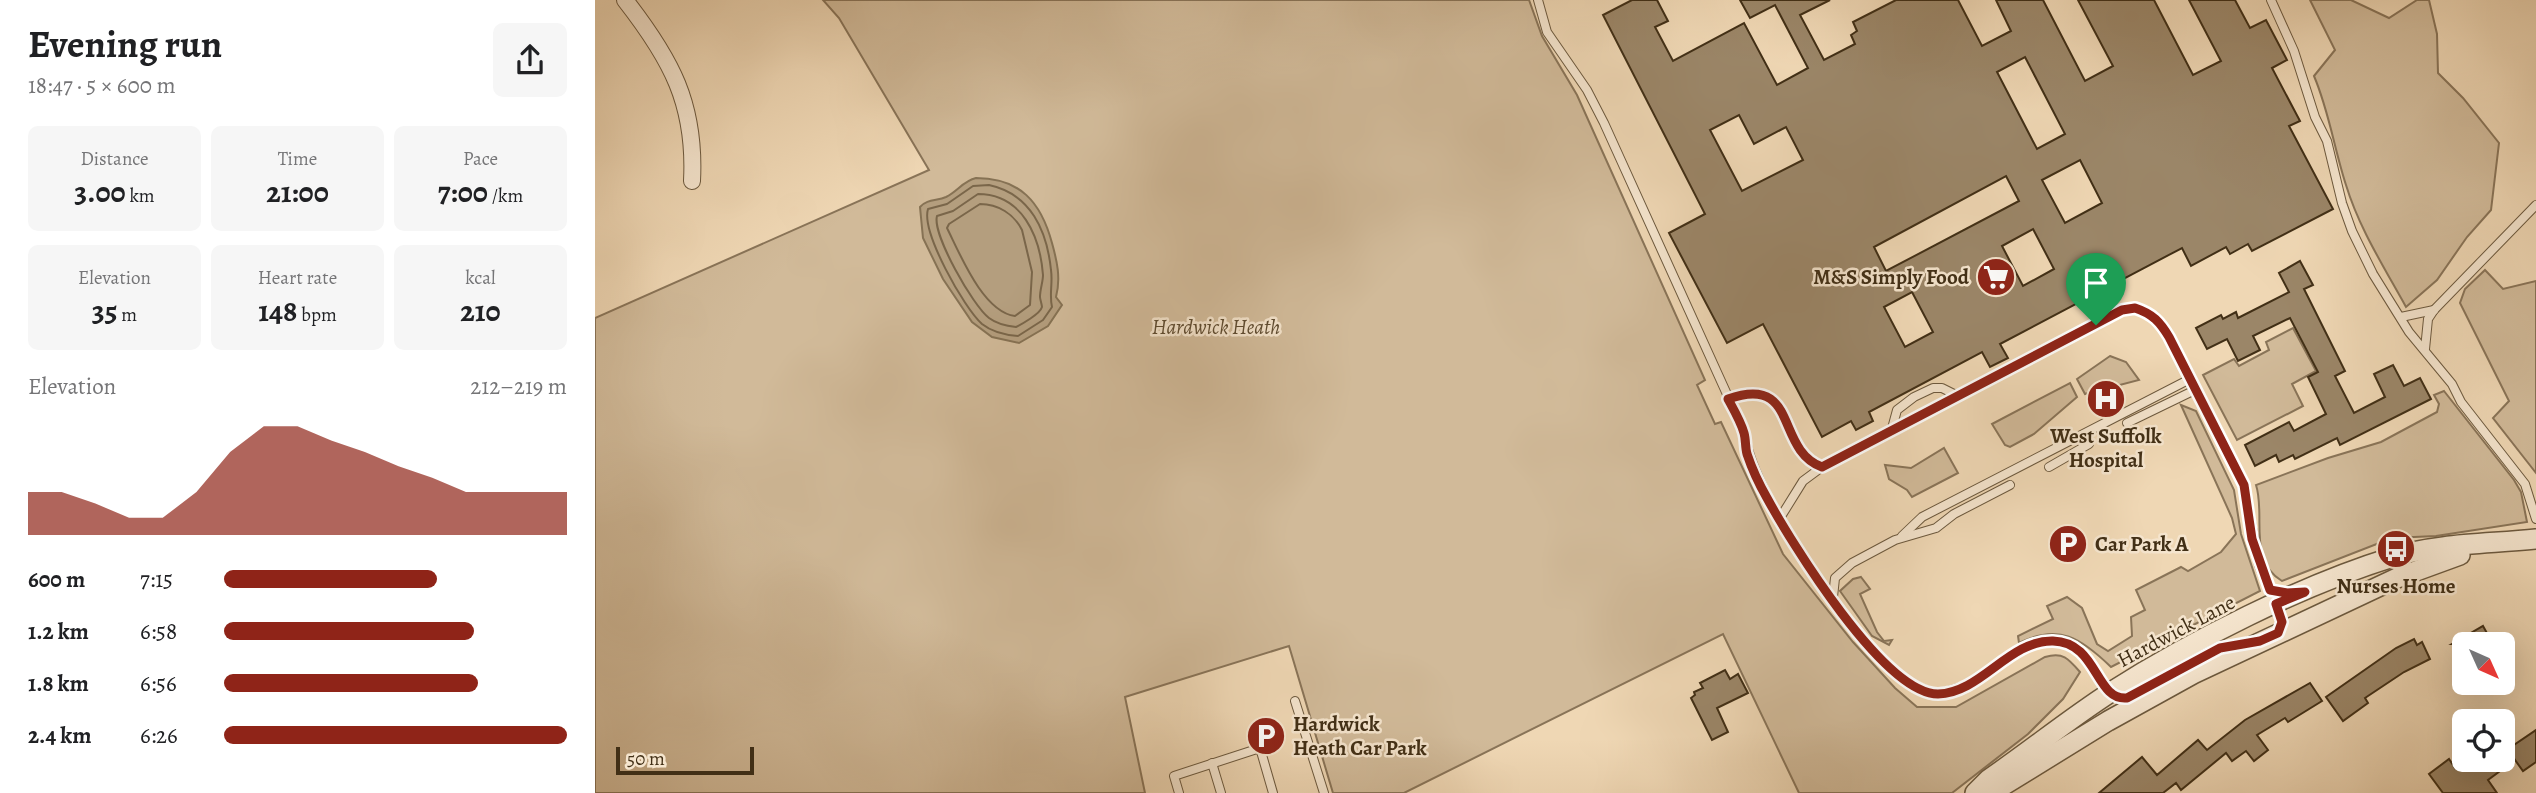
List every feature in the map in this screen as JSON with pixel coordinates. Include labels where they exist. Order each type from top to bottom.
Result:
[{"type":"street","points":[[625,0],[656,39],[680,87],[694,147],[692,181]]},
{"type":"street","name":"Hardwick Lane","points":[[1975,793],[2042,741],[2104,686],[2172,656],[2273,597],[2305,592],[2395,556],[2443,548],[2536,539]]},
{"type":"street","name":"Hardwick Lane","points":[[1991,793],[2108,721],[2269,637],[2440,561],[2505,542]]},
{"type":"lane","points":[[1539,0],[1547,32],[1587,90],[1604,123],[1745,435],[1747,452],[1767,499],[1833,600],[1869,648],[1884,663],[1924,690],[1937,694],[1954,690],[2036,644],[2053,641],[2070,645],[2085,655],[2104,686],[2118,699],[2127,698],[2220,648],[2269,637],[2282,622],[2252,539],[2244,485],[2158,320],[2148,312],[2135,308],[2122,310],[1822,467],[1798,488],[1780,517]]},
{"type":"lane","points":[[2271,0],[2294,51],[2315,117],[2327,141],[2352,231],[2373,274],[2409,332],[2452,384],[2461,402],[2525,484],[2536,519]]},
{"type":"lane","points":[[2425,349],[2428,319],[2434,310],[2536,205]]},
{"type":"lane","points":[[2401,317],[2434,310]]},
{"type":"lane","points":[[1902,536],[1922,517],[2190,379]]},
{"type":"lane","points":[[1891,432],[1897,410],[1903,403],[1933,388],[1943,388],[1958,396]]},
{"type":"lane","points":[[2127,423],[2195,390]]},
{"type":"lane","points":[[1728,399],[1748,393],[1764,393],[1776,403],[1809,463],[1822,467]]},
{"type":"lane","points":[[2049,467],[2089,444]]},
{"type":"lane","points":[[1833,600],[1835,578],[1852,563],[1902,536],[1936,528],[1954,513],[2010,485]]},
{"type":"lane","points":[[1295,701],[1324,793]]},
{"type":"lane","points":[[1179,793],[1174,776],[1259,748],[1273,793]]},
{"type":"lane","points":[[1212,763],[1220,793]]},
{"type":"green space","name":"Hardwick Heath","points":[[823,0],[1529,0],[1542,36],[1577,95],[1705,380],[1697,385],[1715,424],[1721,422],[1783,554],[1853,642],[1895,688],[1917,707],[1956,707],[2045,657],[2065,657],[2080,672],[2063,699],[2028,734],[1952,793],[1799,793],[1723,634],[1404,793],[1333,793],[1289,646],[1125,697],[1145,793],[595,793],[595,318],[929,170],[839,18]]},
{"type":"green space","points":[[2310,0],[2351,0],[2389,18],[2417,0],[2429,0],[2437,34],[2438,73],[2463,98],[2499,143],[2491,210],[2467,237],[2437,280],[2406,307],[2351,201],[2314,76],[2335,50]]},
{"type":"green space","points":[[2485,270],[2503,289],[2536,281],[2536,473],[2493,418],[2509,401],[2460,303],[2465,289]]},
{"type":"green space","points":[[2293,328],[2316,371],[2292,384],[2303,406],[2237,440],[2203,375],[2234,359],[2239,366],[2269,350],[2266,342]]},
{"type":"green space","points":[[2110,356],[2126,362],[2139,380],[2085,394],[2077,379]]},
{"type":"green space","points":[[2070,383],[2077,397],[2034,434],[2010,447],[2005,445],[1992,424]]},
{"type":"green space","points":[[2444,391],[2514,480],[2521,492],[2527,522],[2436,536],[2392,538],[2282,581],[2271,572],[2261,549],[2256,485],[2328,458],[2381,442],[2437,412],[2439,404],[2434,395]]},
{"type":"green space","points":[[2181,405],[2196,411],[2234,490],[2241,534],[2260,591],[2111,667],[2079,641],[2058,634],[2033,637],[2019,643],[2018,636],[2053,619],[2047,606],[2067,597],[2082,608],[2097,644],[2108,651],[2132,636],[2131,617],[2145,610],[2136,590],[2181,567],[2188,571],[2221,552],[2236,534],[2232,518]]},
{"type":"green space","points":[[1944,448],[1958,473],[1912,497],[1907,490],[1889,479],[1885,465],[1911,468]]},
{"type":"green space","points":[[1861,577],[1870,589],[1860,594],[1877,632],[1884,641],[1892,640],[1889,645],[1872,636],[1840,591],[1853,579]]},
{"type":"water","points":[[976,178],[1005,182],[1026,195],[1042,216],[1054,250],[1058,276],[1056,297],[1062,305],[1048,326],[1019,343],[992,337],[972,322],[943,279],[923,238],[920,207],[929,201],[946,197]]},
{"type":"building","points":[[1632,0],[1657,0],[1668,21],[1655,27],[1673,61],[1744,23],[1777,85],[1808,68],[1775,5],[1750,18],[1740,0],[1830,0],[1800,15],[1824,60],[1855,44],[1851,35],[1857,31],[1853,22],[1896,0],[1958,0],[1982,46],[2011,31],[1996,0],[2043,0],[2085,81],[2113,66],[2078,0],[2154,0],[2193,75],[2221,61],[2189,0],[2235,0],[2250,28],[2266,20],[2287,60],[2272,68],[2300,121],[2289,126],[2333,209],[2252,251],[2248,244],[2230,254],[2226,247],[2191,266],[2182,248],[2000,344],[2008,358],[1990,367],[1982,352],[1869,412],[1873,421],[1856,430],[1851,421],[1822,437],[1763,324],[1727,343],[1669,233],[1705,214],[1603,15]],"holes":[[[2025,57],[2065,134],[2037,149],[1997,72]],[[1739,115],[1754,144],[1786,127],[1803,160],[1742,191],[1710,130]],[[2080,160],[2102,203],[2065,223],[2042,180]],[[2006,176],[2019,201],[1886,271],[1874,247]],[[2033,229],[2054,269],[2023,286],[2002,246]],[[1912,292],[1933,332],[1905,347],[1884,307]]]},
{"type":"building","points":[[2300,261],[2313,285],[2304,289],[2345,371],[2335,376],[2354,413],[2385,397],[2374,374],[2393,365],[2404,386],[2420,378],[2431,399],[2340,445],[2337,438],[2295,459],[2293,455],[2279,462],[2276,455],[2255,466],[2245,445],[2289,422],[2294,431],[2326,414],[2308,377],[2318,372],[2290,318],[2253,336],[2260,350],[2238,361],[2227,339],[2207,349],[2196,328],[2221,315],[2223,319],[2236,312],[2238,318],[2289,292],[2279,273]]},
{"type":"building","points":[[2483,626],[2486,632],[2473,632]]},
{"type":"building","points":[[2414,639],[2417,645],[2422,642],[2430,659],[2404,672],[2365,698],[2368,703],[2343,721],[2326,697],[2396,648]]},
{"type":"building","points":[[1725,670],[1730,679],[1738,674],[1748,693],[1717,708],[1728,732],[1712,740],[1691,698],[1695,695],[1694,692],[1703,688],[1700,683]]},
{"type":"building","points":[[2310,683],[2322,701],[2288,722],[2285,718],[2257,735],[2268,750],[2254,761],[2246,751],[2232,761],[2226,753],[2181,790],[2176,783],[2163,793],[2099,793],[2142,757],[2157,775],[2198,740],[2207,750],[2245,720]]},
{"type":"building","points":[[2536,730],[2536,762],[2523,771],[2515,759],[2515,744]]},
{"type":"building","points":[[2449,759],[2452,772],[2499,772],[2488,780],[2497,793],[2443,793],[2429,774]]},
{"type":"place","name":"M&S Simply Food","points":[[1996,277]]},
{"type":"place","name":"West Suffolk Hospital","points":[[2106,399]]},
{"type":"place","name":"Car Park A","points":[[2068,544]]},
{"type":"place","name":"Nurses Home","points":[[2396,549]]},
{"type":"place","name":"Hardwick Heath Car Park","points":[[1266,736]]},
{"type":"route","points":[[2135,308],[2148,312],[2158,320],[2180,357],[2244,485],[2252,539],[2270,590],[2305,592],[2276,604],[2282,622],[2278,633],[2260,641],[2220,648],[2127,698],[2118,699],[2109,693],[2085,655],[2070,645],[2053,641],[2036,644],[1954,690],[1937,694],[1924,690],[1905,680],[1869,648],[1805,559],[1767,499],[1747,452],[1745,435],[1728,399],[1748,393],[1764,393],[1776,403],[1809,463],[1822,467],[2096,325],[2122,310],[2135,308]]}]
